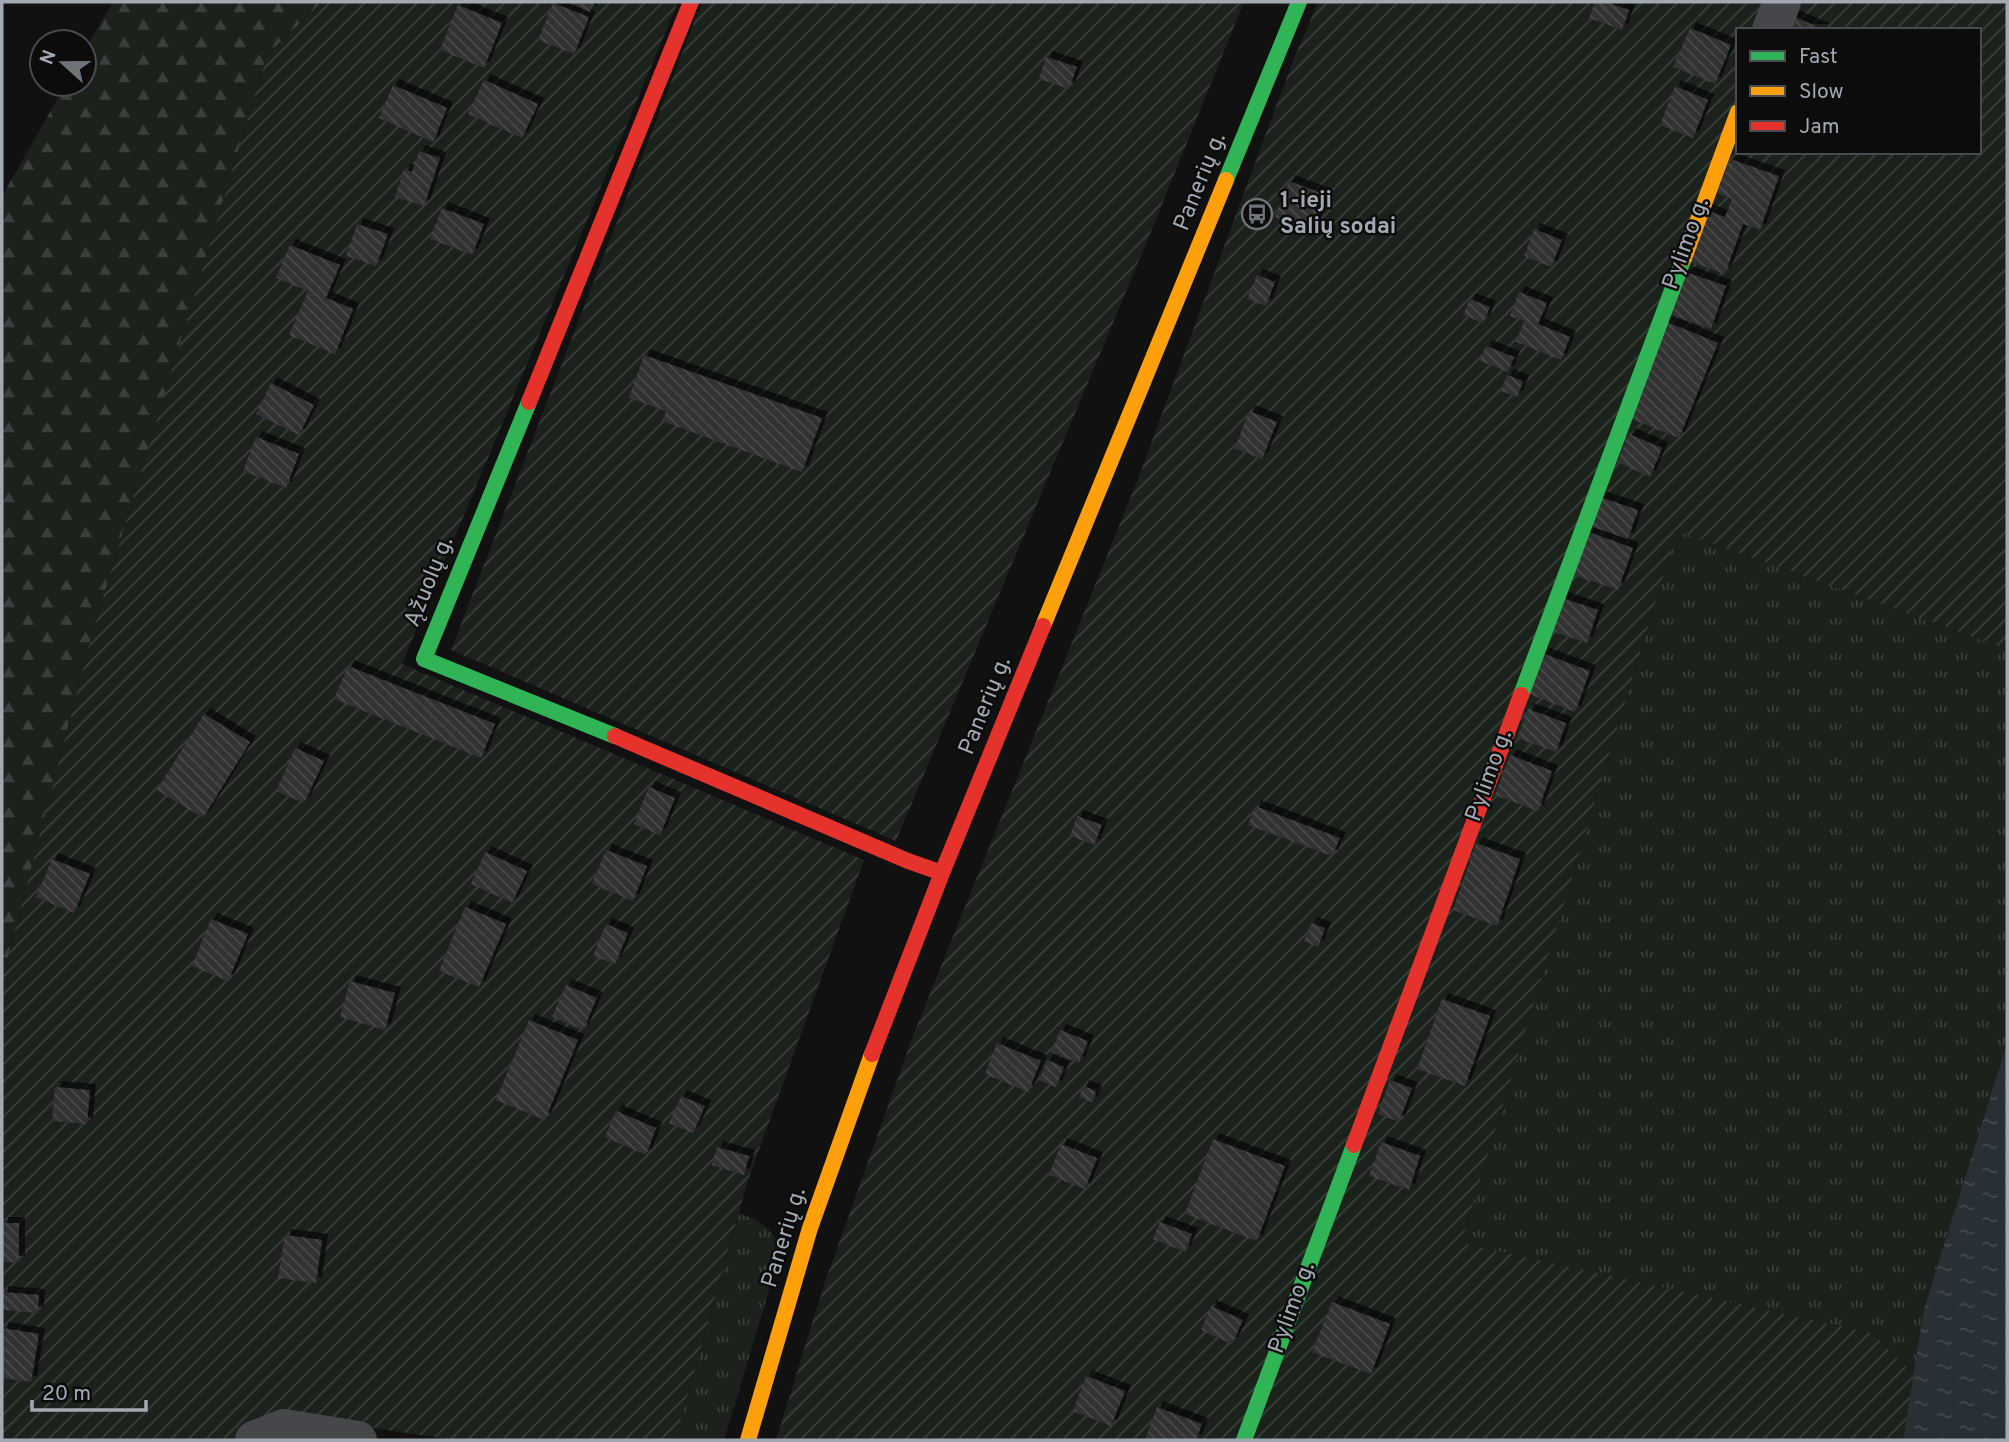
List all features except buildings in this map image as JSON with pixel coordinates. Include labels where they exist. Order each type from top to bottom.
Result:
[{"type":"street","name":"Ąžuolų g.","points":[[691,2],[424,659],[942,873]]},
{"type":"street","name":"Panerių g.","points":[[748,1440],[810,1228],[862,1079],[942,873],[1300,2]]},
{"type":"street","points":[[1772,28],[1782,2]]},
{"type":"street","name":"Pylimo g.","points":[[1244,1440],[1736,117]]},
{"type":"street","points":[[254,1440],[284,1428],[358,1440]]},
{"type":"green space","points":[[113,2],[322,2],[267,55],[92,634],[2,980],[2,196],[58,98],[98,98],[98,28]]},
{"type":"green space","points":[[322,2],[678,2],[402,664],[864,860],[747,1183],[675,1440],[454,1440],[285,1415],[237,1440],[2,1440],[2,980],[92,634],[267,55]]},
{"type":"green space","points":[[702,2],[1244,2],[1148,239],[896,841],[451,650]]},
{"type":"green space","points":[[1318,2],[2007,2],[2007,649],[1677,531],[1461,1243],[1872,1333],[1914,1374],[1903,1440],[776,1440],[824,1285],[914,1033],[1136,484],[1293,61]]},
{"type":"green space","points":[[1677,531],[2007,649],[2007,1043],[1924,1309],[1914,1374],[1872,1333],[1461,1243]]},
{"type":"green space","points":[[739,1213],[765,1227],[781,1251],[724,1440],[675,1440]]},
{"type":"water","points":[[2007,1043],[2007,1440],[1903,1440],[1924,1309]]},
{"type":"traffic: fast","points":[[1226,180],[1299,2]]},
{"type":"traffic: fast","points":[[1521,695],[1684,258]]},
{"type":"traffic: fast","points":[[529,402],[424,659],[615,736]]},
{"type":"traffic: fast","points":[[1244,1440],[1354,1145]]},
{"type":"traffic: slow","points":[[1684,258],[1736,117]]},
{"type":"traffic: slow","points":[[1043,626],[1226,180]]},
{"type":"traffic: slow","points":[[748,1440],[810,1228],[872,1054]]},
{"type":"traffic: jam","points":[[529,402],[691,2]]},
{"type":"traffic: jam","points":[[872,1054],[942,873],[1043,626]]},
{"type":"traffic: jam","points":[[1354,1145],[1521,695]]},
{"type":"traffic: jam","points":[[615,736],[942,873]]},
{"type":"place","name":"1-ieji Salių sodai","points":[[1257,214]]}]
